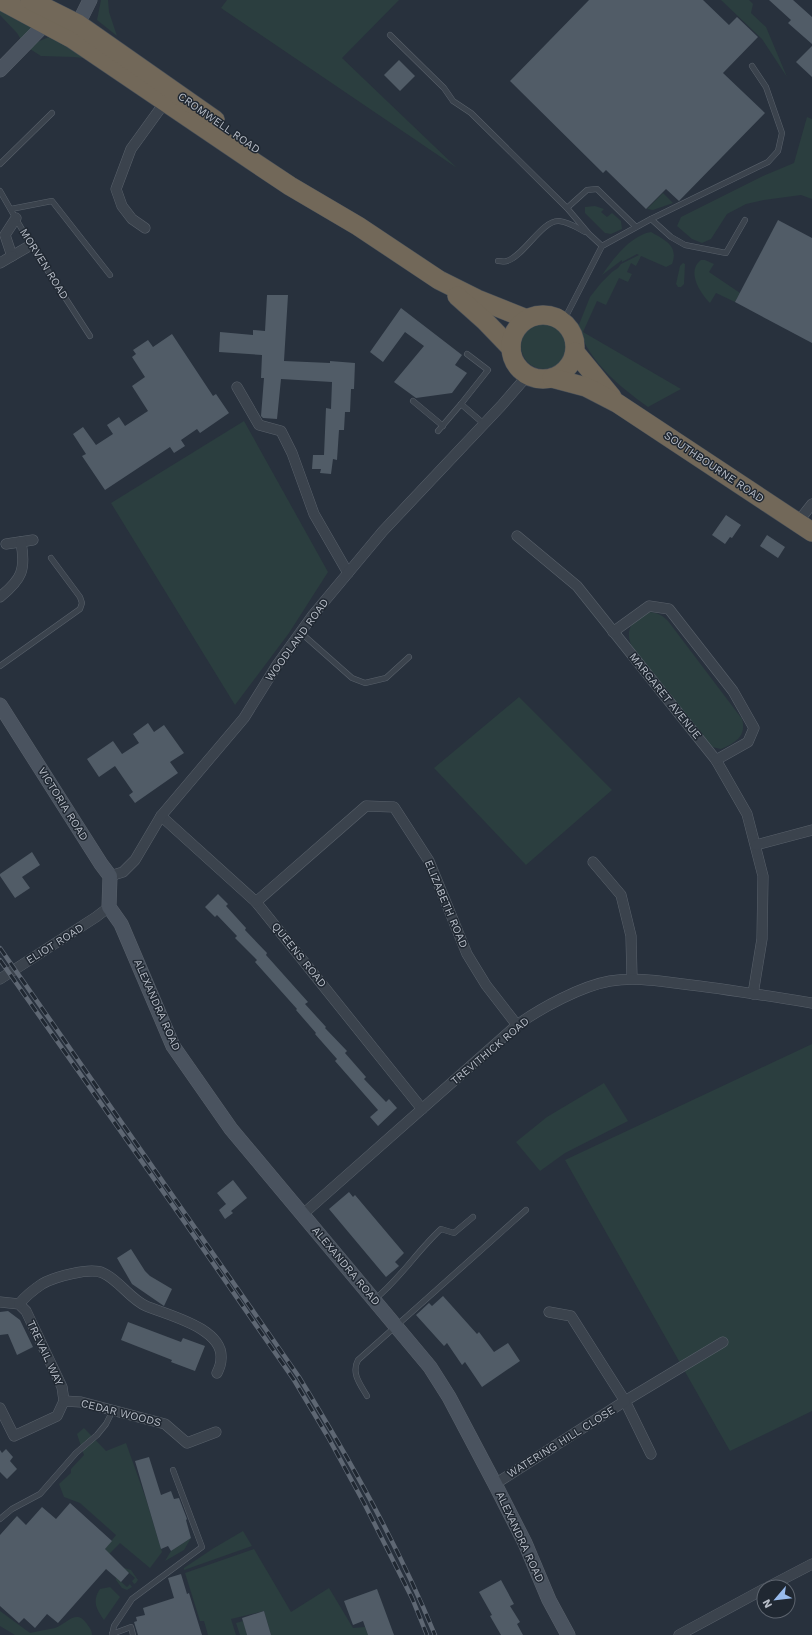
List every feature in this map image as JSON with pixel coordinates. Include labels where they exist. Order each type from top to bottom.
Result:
[{"type":"highway","points":[[0,0],[46,23],[74,31]]},
{"type":"highway","points":[[30,0],[74,31]]},
{"type":"highway","name":"CROMWELL ROAD","points":[[74,31],[165,102],[290,186],[358,226],[439,280],[477,299],[527,319]]},
{"type":"highway","name":"CROMWELL ROAD","points":[[74,31],[292,173],[358,226]]},
{"type":"highway","name":"CROMWELL ROAD","points":[[439,280],[485,321],[511,348]]},
{"type":"highway","points":[[545,315],[556,317],[570,330],[574,340],[574,352],[570,365],[562,373],[552,378],[541,379],[523,372],[515,363],[511,348],[511,341],[516,329],[527,319],[534,316],[545,315]]},
{"type":"highway","name":"SOUTHBOURNE ROAD","points":[[574,352],[617,403]]},
{"type":"highway","name":"SOUTHBOURNE ROAD","points":[[552,378],[586,387],[617,403],[805,527]]},
{"type":"street","points":[[74,31],[90,0]]},
{"type":"street","points":[[0,70],[46,23]]},
{"type":"street","points":[[145,228],[132,219],[122,206],[116,189],[131,149],[165,102]]},
{"type":"street","points":[[12,256],[5,235],[14,213]]},
{"type":"street","points":[[0,263],[31,244]]},
{"type":"street","name":"WOODLAND ROAD","points":[[110,876],[123,872],[135,860],[161,816],[244,718],[300,632],[383,531],[528,375]]},
{"type":"street","points":[[238,387],[259,425],[281,431],[292,453],[314,514],[348,573]]},
{"type":"street","points":[[805,527],[812,504]]},
{"type":"street","name":"MARGARET AVENUE","points":[[517,536],[577,586],[716,760],[748,814],[763,876],[762,939],[753,994]]},
{"type":"street","points":[[6,544],[33,540]]},
{"type":"street","points":[[0,596],[15,584],[22,572],[24,560],[22,542]]},
{"type":"street","points":[[613,632],[649,606],[669,609],[733,691],[754,728],[748,742],[716,760]]},
{"type":"street","name":"VICTORIA ROAD","points":[[0,705],[110,876]]},
{"type":"street","name":"ELIZABETH ROAD","points":[[256,902],[366,806],[394,807],[429,861],[468,954],[486,986],[517,1025]]},
{"type":"street","name":"QUEENS ROAD","points":[[161,816],[256,902],[422,1109]]},
{"type":"street","points":[[756,845],[812,830]]},
{"type":"street","points":[[593,862],[621,895],[631,936],[632,978]]},
{"type":"street","points":[[109,907],[110,876]]},
{"type":"street","name":"ELIOT ROAD","points":[[0,979],[96,918],[109,907]]},
{"type":"street","name":"ALEXANDRA ROAD","points":[[109,907],[121,924],[173,1046],[231,1129],[430,1367],[449,1397],[525,1543],[549,1600],[568,1635]]},
{"type":"street","name":"TREVITHICK ROAD","points":[[302,1215],[517,1025],[536,1012],[590,987],[609,981],[632,978],[812,1003]]},
{"type":"street","points":[[0,1302],[19,1304],[25,1297],[42,1284],[62,1276],[91,1271],[103,1272],[145,1306],[179,1318],[202,1330],[218,1344],[222,1357],[217,1373]]},
{"type":"street","name":"TREVAIL WAY","points":[[0,1408],[14,1436],[58,1416],[64,1401],[62,1387],[26,1311],[19,1304]]},
{"type":"street","name":"WATERING HILL CLOSE","points":[[495,1484],[625,1402],[571,1316],[549,1312]]},
{"type":"street","points":[[651,1454],[625,1402],[723,1342]]},
{"type":"street","name":"CEDAR WOODS","points":[[64,1401],[81,1402],[165,1424],[187,1443],[216,1432]]},
{"type":"street","points":[[783,1579],[812,1564]]},
{"type":"street","points":[[678,1635],[756,1593]]},
{"type":"lane","points":[[390,35],[444,88],[453,101],[471,113],[567,208],[589,234],[602,246]]},
{"type":"lane","points":[[563,322],[602,246],[651,219],[768,162],[778,151],[782,133],[766,87],[752,66]]},
{"type":"lane","points":[[0,164],[52,113]]},
{"type":"lane","points":[[567,208],[587,190],[597,189],[636,227]]},
{"type":"lane","name":"MORVEN ROAD","points":[[0,191],[31,244],[90,336]]},
{"type":"lane","points":[[14,213],[52,201],[110,276]]},
{"type":"lane","points":[[651,219],[671,237],[685,245],[726,253],[745,220]]},
{"type":"lane","points":[[498,261],[507,261],[516,256],[546,226],[557,221],[570,223],[589,234]]},
{"type":"lane","points":[[438,431],[488,370],[467,354]]},
{"type":"lane","points":[[413,401],[443,426]]},
{"type":"lane","points":[[461,404],[484,424]]},
{"type":"lane","points":[[0,666],[80,609],[82,603],[80,597],[51,558]]},
{"type":"lane","points":[[300,632],[352,678],[365,683],[386,678],[409,657]]},
{"type":"lane","points":[[367,1396],[358,1382],[355,1372],[355,1365],[358,1360],[395,1325],[526,1210]]},
{"type":"lane","points":[[374,1299],[387,1289],[428,1241],[441,1229],[454,1233],[473,1217]]},
{"type":"lane","points":[[0,1519],[12,1509],[40,1494],[76,1453],[97,1435],[106,1424],[113,1410]]},
{"type":"lane","points":[[112,1634],[114,1626],[132,1599],[202,1548],[173,1470]]},
{"type":"lane","points":[[112,1634],[130,1627],[133,1635]]},
{"type":"shaded area","points":[[101,0],[108,0],[109,12],[117,36],[97,20]]},
{"type":"shaded area","points":[[227,0],[399,0],[342,58],[457,168],[221,8]]},
{"type":"shaded area","points":[[721,0],[749,0],[753,4],[751,13],[766,27],[787,77],[762,39]]},
{"type":"shaded area","points":[[0,5],[30,21],[33,29],[23,43],[17,33],[0,15]]},
{"type":"shaded area","points":[[49,37],[57,38],[91,59],[41,56],[30,49],[37,42]]},
{"type":"shaded area","points":[[807,117],[812,119],[812,199],[801,195],[746,204],[727,214],[711,239],[702,243],[692,239],[677,226],[681,217],[763,176],[794,163]]},
{"type":"shaded area","points":[[663,193],[673,203],[653,210],[647,209]]},
{"type":"shaded area","points":[[595,206],[604,209],[601,212],[607,217],[612,213],[621,221],[622,229],[611,234],[605,233],[585,213],[585,207]]},
{"type":"shaded area","points":[[651,232],[666,241],[672,248],[674,258],[672,264],[666,267],[641,256],[636,266],[631,263],[627,272],[632,274],[628,282],[619,278],[606,305],[597,301],[583,332],[681,389],[648,407],[626,391],[597,362],[583,340],[578,327],[590,297],[601,283],[621,264],[639,255],[637,254],[622,262],[622,260],[602,275],[611,262],[636,238]]},
{"type":"shaded area","points":[[701,260],[714,264],[709,272],[740,293],[735,302],[716,293],[710,303],[706,299],[696,282],[695,276],[695,270]]},
{"type":"shaded area","points":[[683,263],[685,264],[684,284],[681,287],[678,287],[676,284],[680,266]]},
{"type":"shaded area","points":[[544,323],[557,327],[563,333],[567,346],[563,359],[557,365],[544,369],[531,365],[525,359],[521,346],[525,333],[531,327]]},
{"type":"shaded area","points":[[244,421],[328,572],[289,633],[235,705],[111,503]]},
{"type":"shaded area","points":[[650,612],[664,617],[668,621],[742,719],[743,730],[739,738],[731,744],[721,749],[712,747],[703,741],[632,647],[629,635],[631,625],[638,618]]},
{"type":"shaded area","points":[[519,697],[612,790],[526,865],[434,768]]},
{"type":"shaded area","points":[[812,1044],[812,1411],[730,1451],[565,1160]]},
{"type":"shaded area","points":[[604,1083],[628,1121],[565,1153],[540,1171],[516,1142],[547,1117]]},
{"type":"shaded area","points":[[84,1428],[106,1451],[126,1443],[146,1499],[162,1552],[150,1568],[120,1543],[109,1554],[105,1549],[116,1535],[80,1503],[64,1497],[59,1484],[71,1473],[71,1469],[84,1455],[77,1434]]},
{"type":"shaded area","points":[[243,1531],[252,1546],[184,1570],[184,1568],[214,1548]]},
{"type":"shaded area","points":[[191,1538],[184,1550],[165,1561],[171,1551]]},
{"type":"shaded area","points":[[254,1549],[291,1612],[329,1588],[353,1628],[365,1627],[368,1635],[271,1635],[264,1611],[231,1619],[236,1635],[208,1635],[204,1621],[200,1621],[185,1573]]},
{"type":"shaded area","points":[[124,1568],[131,1570],[138,1580],[134,1584],[132,1581],[135,1578],[126,1570],[118,1579],[127,1587],[130,1584],[132,1587],[127,1590],[122,1588],[116,1580],[117,1574]]},
{"type":"shaded area","points":[[110,1587],[120,1597],[104,1620],[97,1609],[96,1597],[100,1589]]},
{"type":"shaded area","points":[[0,1611],[30,1633],[55,1628],[71,1618],[79,1617],[87,1624],[92,1635],[15,1635],[0,1626]]},
{"type":"shaded area","points":[[243,1621],[247,1635],[240,1635],[236,1623]]},
{"type":"building","points":[[589,0],[703,0],[729,25],[737,17],[758,37],[723,73],[765,113],[679,201],[666,189],[646,209],[606,170],[603,173],[510,81]]},
{"type":"building","points":[[769,0],[793,0],[812,17],[812,44],[788,23],[791,20]]},
{"type":"building","points":[[812,46],[812,77],[796,62]]},
{"type":"building","points":[[399,60],[415,76],[400,91],[384,75]]},
{"type":"building","points":[[778,220],[812,238],[812,343],[735,302]]},
{"type":"building","points":[[267,295],[288,295],[284,361],[330,363],[330,361],[355,363],[354,389],[351,389],[350,412],[345,412],[344,430],[339,430],[337,460],[333,459],[331,474],[320,473],[321,469],[312,469],[313,455],[324,455],[326,408],[331,409],[332,382],[281,379],[277,419],[263,418],[261,416],[264,378],[261,378],[262,355],[219,352],[220,332],[253,335],[253,330],[265,331]]},
{"type":"building","points":[[401,308],[462,355],[455,365],[467,373],[452,393],[416,398],[394,382],[424,346],[405,332],[383,362],[370,352]]},
{"type":"building","points":[[172,334],[213,396],[216,394],[229,413],[200,433],[197,429],[181,440],[185,446],[174,453],[170,447],[105,490],[82,456],[86,454],[73,434],[83,427],[96,445],[113,434],[107,425],[119,417],[125,426],[148,411],[132,386],[145,377],[132,357],[136,354],[133,350],[148,340],[153,347]]},
{"type":"building","points":[[726,515],[741,525],[732,538],[730,537],[725,544],[712,535]]},
{"type":"building","points":[[767,535],[785,547],[778,558],[760,546]]},
{"type":"building","points":[[148,723],[154,732],[164,725],[184,753],[170,762],[178,773],[135,803],[129,795],[133,792],[115,766],[99,777],[87,759],[113,741],[122,754],[139,743],[133,734]]},
{"type":"building","points":[[32,852],[40,865],[22,877],[30,888],[15,898],[0,874]]},
{"type":"building","points":[[218,894],[228,904],[226,906],[246,928],[245,930],[267,953],[266,955],[308,1002],[305,1004],[347,1051],[345,1053],[366,1077],[364,1079],[386,1102],[389,1099],[397,1108],[378,1126],[370,1117],[378,1110],[335,1061],[337,1059],[315,1034],[316,1033],[296,1010],[297,1009],[255,962],[257,960],[235,938],[237,936],[217,915],[215,917],[205,907]]},
{"type":"building","points":[[233,1180],[247,1198],[231,1211],[233,1213],[225,1219],[219,1210],[226,1204],[217,1193]]},
{"type":"building","points":[[349,1192],[353,1197],[355,1195],[404,1253],[395,1262],[399,1266],[386,1277],[329,1209]]},
{"type":"building","points":[[131,1249],[145,1271],[150,1276],[172,1289],[164,1306],[132,1284],[117,1258]]},
{"type":"building","points":[[443,1296],[477,1334],[479,1332],[494,1352],[508,1343],[520,1361],[482,1387],[465,1362],[462,1365],[447,1343],[444,1346],[416,1315],[429,1303],[432,1306]]},
{"type":"building","points":[[8,1311],[20,1320],[33,1347],[17,1355],[8,1334],[0,1335],[0,1312]]},
{"type":"building","points":[[128,1322],[181,1342],[183,1338],[205,1346],[195,1371],[171,1362],[172,1360],[121,1340]]},
{"type":"building","points":[[6,1449],[13,1457],[10,1461],[17,1469],[7,1479],[0,1472],[0,1450],[2,1453]]},
{"type":"building","points":[[149,1457],[161,1495],[171,1491],[174,1499],[179,1498],[187,1519],[191,1538],[171,1551],[168,1546],[161,1549],[135,1461]]},
{"type":"building","points":[[70,1503],[112,1541],[105,1549],[129,1573],[121,1582],[106,1569],[58,1623],[47,1614],[35,1628],[24,1618],[19,1623],[0,1606],[0,1535],[17,1516],[26,1525],[42,1507],[56,1519]]},
{"type":"building","points":[[181,1574],[187,1594],[189,1593],[202,1635],[138,1635],[134,1622],[137,1621],[136,1617],[145,1615],[143,1608],[174,1598],[168,1578]]},
{"type":"building","points":[[501,1580],[514,1604],[510,1606],[520,1622],[517,1624],[523,1635],[501,1635],[479,1592]]},
{"type":"building","points":[[377,1589],[394,1635],[368,1635],[363,1621],[353,1625],[344,1601]]},
{"type":"building","points":[[264,1611],[271,1635],[247,1635],[242,1618]]},
{"type":"railway","points":[[0,948],[299,1377],[355,1471],[372,1503],[421,1601],[435,1635]]},
{"type":"railway","points":[[0,960],[294,1380],[328,1437],[364,1503],[412,1598],[427,1635]]}]
